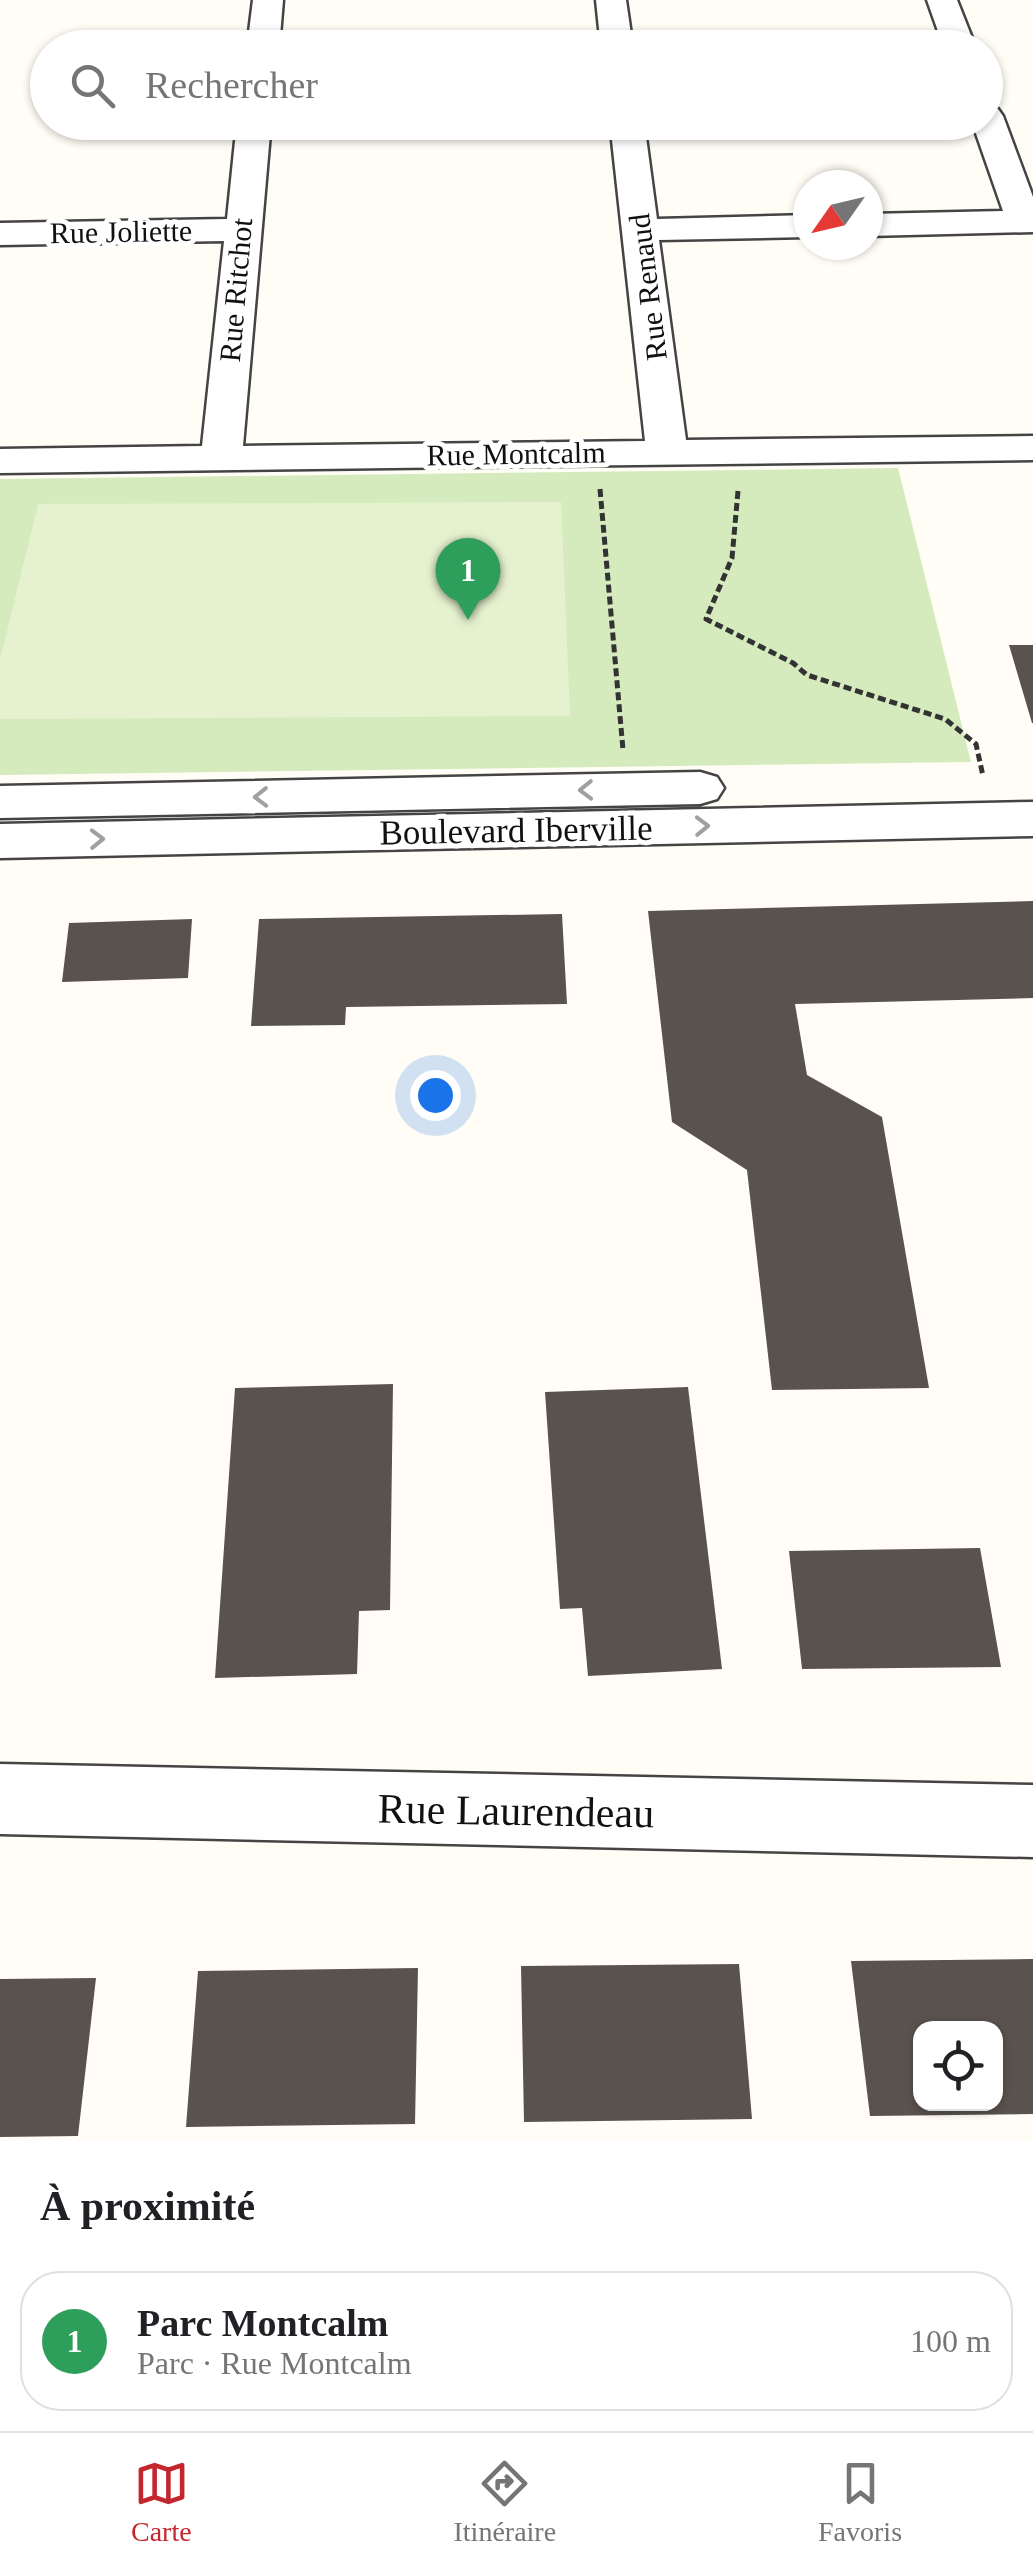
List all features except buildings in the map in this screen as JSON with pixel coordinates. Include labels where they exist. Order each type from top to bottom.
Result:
[{"type":"street","points":[[264,30],[268,0]]},
{"type":"street","points":[[610,0],[614,30]]},
{"type":"street","points":[[942,0],[953,30]]},
{"type":"street","name":"Rue Ritchot","points":[[220,458],[252,140]]},
{"type":"street","name":"Rue Renaud","points":[[629,140],[667,452]]},
{"type":"street","points":[[883,225],[1029,221],[996,140]]},
{"type":"street","points":[[641,230],[793,226]]},
{"type":"street","name":"Rue Joliette","points":[[0,234],[242,230]]},
{"type":"street","name":"Rue Montcalm","points":[[0,461],[1033,448]]},
{"type":"street","name":"Boulevard Iberville","points":[[0,802],[1033,781]]},
{"type":"street","name":"Boulevard Iberville","points":[[0,841],[1033,819]]},
{"type":"street","name":"Rue Laurendeau","points":[[0,1799],[1033,1821]]},
{"type":"path","points":[[742,452],[732,558],[706,620],[793,663],[807,675],[945,719],[976,744],[984,782]]},
{"type":"path","points":[[596,453],[626,789]]},
{"type":"green space","points":[[898,468],[971,762],[0,775],[0,479]]},
{"type":"green space","points":[[561,502],[570,716],[0,719],[0,660],[38,504]]},
{"type":"place","name":"Parc Montcalm","points":[[468,620]]}]
